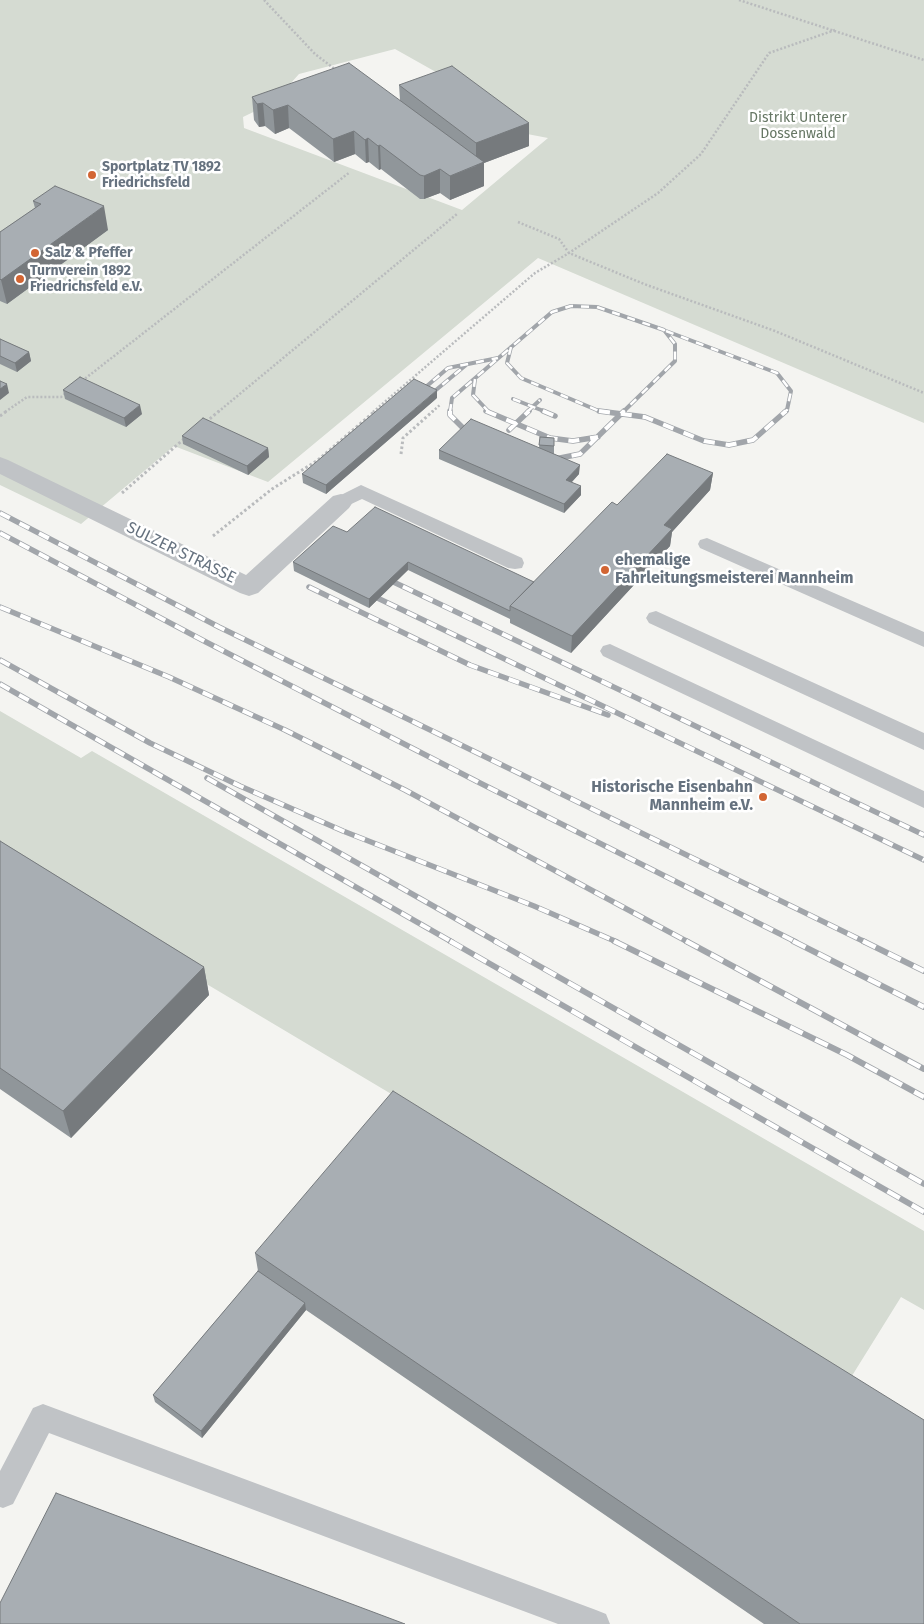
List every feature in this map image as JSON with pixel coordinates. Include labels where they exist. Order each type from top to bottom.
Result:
[{"type":"street","name":"SULZER STRASSE","points":[[0,465],[249,587],[341,502]]},
{"type":"lane","points":[[341,502],[361,490],[515,563]]},
{"type":"lane","points":[[707,544],[924,640]]},
{"type":"lane","points":[[656,618],[924,742]]},
{"type":"lane","points":[[610,651],[924,800]]},
{"type":"lane","points":[[0,1493],[3,1494],[43,1417],[596,1624]]},
{"type":"path","points":[[264,0],[315,54],[339,71]]},
{"type":"path","points":[[739,0],[924,60]]},
{"type":"path","points":[[187,556],[272,489],[318,460],[535,273],[569,253],[658,193],[701,154],[770,53],[835,30]]},
{"type":"path","points":[[76,385],[350,172]]},
{"type":"path","points":[[203,424],[457,214]]},
{"type":"path","points":[[518,222],[560,239],[569,253],[644,284],[775,331],[924,393]]},
{"type":"path","points":[[0,416],[27,397],[61,397],[68,391]]},
{"type":"path","points":[[401,454],[403,438],[441,404]]},
{"type":"path","points":[[99,513],[187,437]]},
{"type":"green space","name":"Distrikt Unterer Dossenwald","points":[[0,0],[924,0],[924,423],[538,258],[268,482],[174,446],[81,524],[0,485]],"holes":[[[395,49],[443,76],[522,133],[548,138],[462,210],[244,128],[243,117],[274,102],[299,74]]]},
{"type":"green space","points":[[0,711],[81,758],[92,751],[924,1231],[924,1310],[901,1297],[850,1379],[398,1098],[0,861]]},
{"type":"building","points":[[349,63],[484,162],[450,176],[440,169],[424,176],[420,175],[380,145],[378,146],[368,138],[365,140],[354,131],[333,139],[288,105],[273,110],[263,103],[257,104],[252,97]]},
{"type":"building","points":[[452,66],[529,123],[476,143],[399,85]]},
{"type":"building","points":[[55,186],[104,206],[1,280],[0,232],[41,204],[33,201]]},
{"type":"building","points":[[0,339],[29,352],[15,363],[0,356]]},
{"type":"building","points":[[80,377],[140,405],[124,418],[63,390]]},
{"type":"building","points":[[414,379],[437,390],[326,485],[302,474]]},
{"type":"building","points":[[0,381],[7,384],[0,389]]},
{"type":"building","points":[[203,418],[268,448],[247,466],[182,436]]},
{"type":"building","points":[[471,419],[580,465],[566,480],[581,486],[564,504],[439,450]]},
{"type":"building","points":[[540,437],[554,438],[554,446],[539,445]]},
{"type":"building","name":"ehemalige Fahrleitungsmeisterei Mannheim","points":[[667,454],[713,473],[664,525],[672,529],[572,636],[510,606],[612,502],[617,505]]},
{"type":"building","points":[[375,507],[534,582],[510,606],[510,611],[408,562],[369,599],[293,562],[333,526],[347,532]]},
{"type":"building","points":[[0,841],[204,967],[63,1111],[0,1068]]},
{"type":"building","points":[[393,1091],[924,1420],[924,1624],[800,1624],[255,1253]]},
{"type":"building","points":[[258,1271],[305,1303],[201,1431],[153,1395]]},
{"type":"building","points":[[56,1493],[405,1624],[0,1624],[0,1603]]},
{"type":"railway","points":[[511,347],[552,312],[571,306],[597,307],[664,330],[675,344],[675,361],[623,412]]},
{"type":"railway","points":[[666,331],[777,373],[791,391],[787,410],[784,412]]},
{"type":"railway","points":[[450,412],[452,398],[511,347]]},
{"type":"railway","points":[[511,347],[507,363],[521,378],[599,411]]},
{"type":"railway","points":[[421,391],[448,368],[498,358]]},
{"type":"railway","points":[[430,395],[466,365]]},
{"type":"railway","points":[[475,379],[473,395],[489,412]]},
{"type":"railway","points":[[513,399],[533,407]]},
{"type":"railway","points":[[533,407],[540,400]]},
{"type":"railway","points":[[527,412],[533,407]]},
{"type":"railway","points":[[533,407],[546,412]]},
{"type":"railway","points":[[486,411],[516,424]]},
{"type":"railway","points":[[516,424],[529,411]]},
{"type":"railway","points":[[543,411],[555,416]]},
{"type":"railway","points":[[599,411],[609,412]]},
{"type":"railway","points":[[599,411],[621,414]]},
{"type":"railway","points":[[621,414],[624,411]]},
{"type":"railway","points":[[621,414],[645,417],[704,441],[729,445],[753,440],[786,411]]},
{"type":"railway","points":[[450,412],[450,415],[467,432]]},
{"type":"railway","points":[[597,437],[621,414]]},
{"type":"railway","points":[[509,430],[516,424]]},
{"type":"railway","points":[[516,424],[550,438],[573,441],[597,437]]},
{"type":"railway","points":[[550,460],[580,454],[597,437]]},
{"type":"railway","points":[[0,513],[219,627],[865,942]]},
{"type":"railway","points":[[0,533],[206,642],[482,784],[796,942]]},
{"type":"railway","points":[[383,577],[924,835]]},
{"type":"railway","points":[[309,587],[470,665],[608,715]]},
{"type":"railway","points":[[367,593],[924,860]]},
{"type":"railway","points":[[0,607],[169,677],[285,730],[405,790],[688,942]]},
{"type":"railway","points":[[0,660],[150,743],[240,786],[343,831],[534,906],[617,942]]},
{"type":"railway","points":[[0,684],[452,942]]},
{"type":"railway","points":[[207,778],[497,942]]},
{"type":"railway","points":[[450,941],[924,1212]]},
{"type":"railway","points":[[495,941],[924,1184]]},
{"type":"railway","points":[[614,941],[847,1055],[924,1097]]},
{"type":"railway","points":[[686,941],[924,1069]]},
{"type":"railway","points":[[793,941],[924,1007]]},
{"type":"railway","points":[[863,941],[924,971]]},
{"type":"place","name":"Sportplatz TV 1892 Friedrichsfeld","points":[[92,175]]},
{"type":"place","name":"Salz & Pfeffer","points":[[35,253]]},
{"type":"place","name":"Turnverein 1892 Friedrichsfeld e.V.","points":[[20,279]]},
{"type":"place","name":"ehemalige Fahrleitungsmeisterei Mannheim","points":[[605,570]]},
{"type":"place","name":"Historische Eisenbahn Mannheim e.V.","points":[[763,797]]}]
